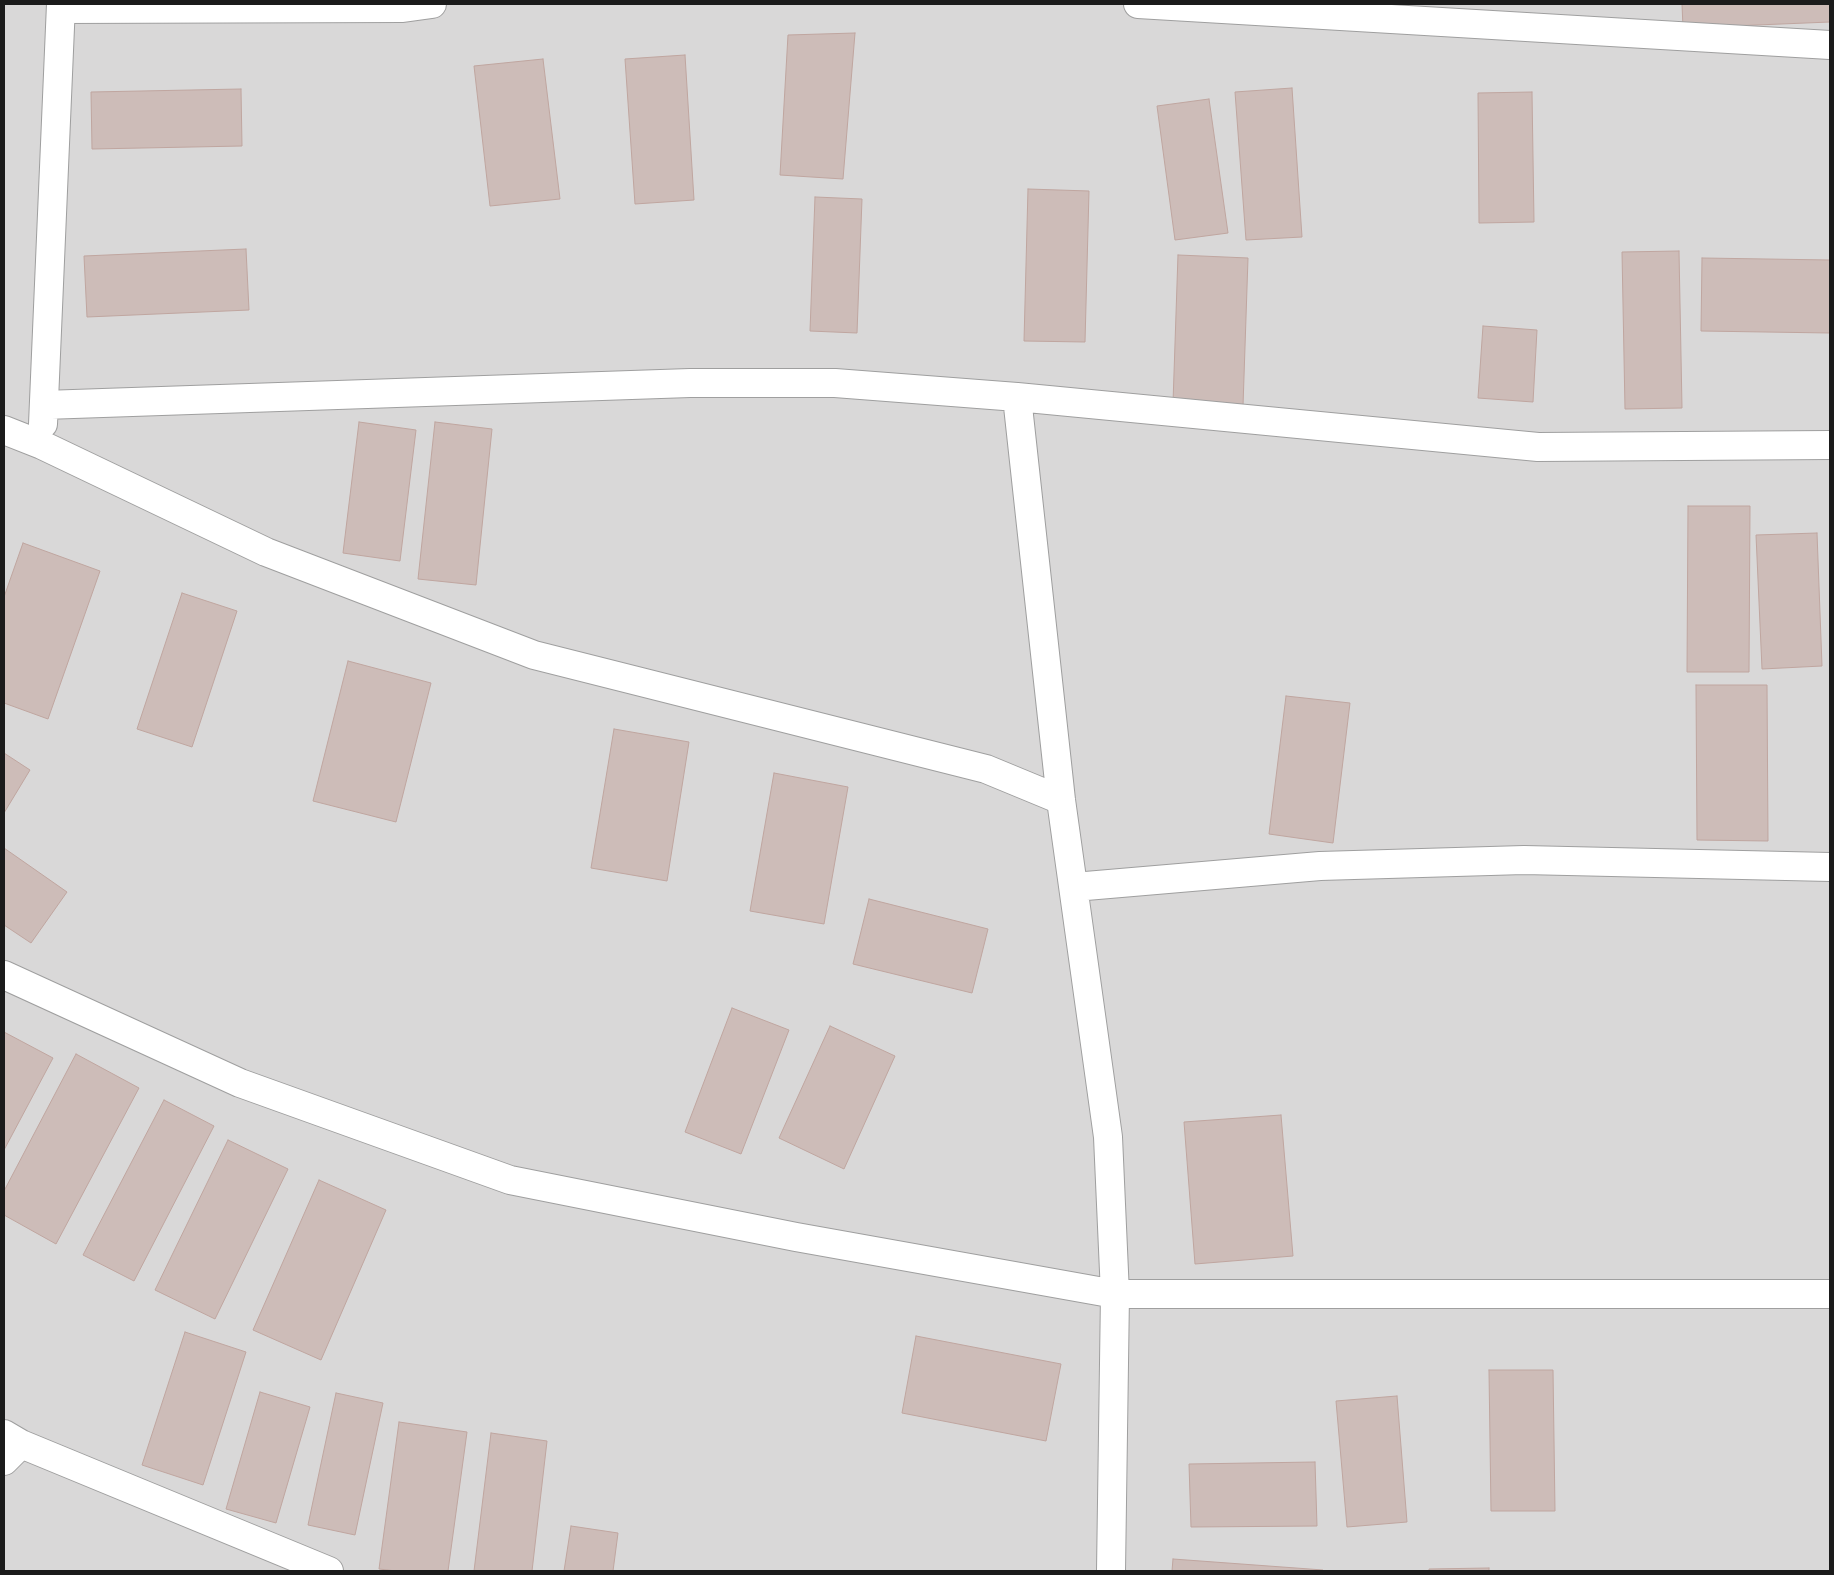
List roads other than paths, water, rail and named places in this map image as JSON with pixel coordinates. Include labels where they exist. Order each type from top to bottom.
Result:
[{"type":"street","points":[[42,445],[61,6],[403,8],[432,4]]},
{"type":"street","points":[[1138,4],[1830,45]]},
{"type":"street","points":[[44,405],[690,383],[835,383],[1017,397],[1538,447],[1830,445]]},
{"type":"street","points":[[1017,397],[1061,800],[1108,1137],[1115,1294],[1111,1571]]},
{"type":"street","points":[[4,430],[42,445],[266,552],[534,655],[986,769],[1061,800]]},
{"type":"street","points":[[1074,887],[1320,866],[1524,860],[1830,867]]},
{"type":"street","points":[[4,976],[240,1083],[510,1180],[796,1237],[1115,1294],[1830,1294]]},
{"type":"street","points":[[9,1446],[329,1571]]}]
